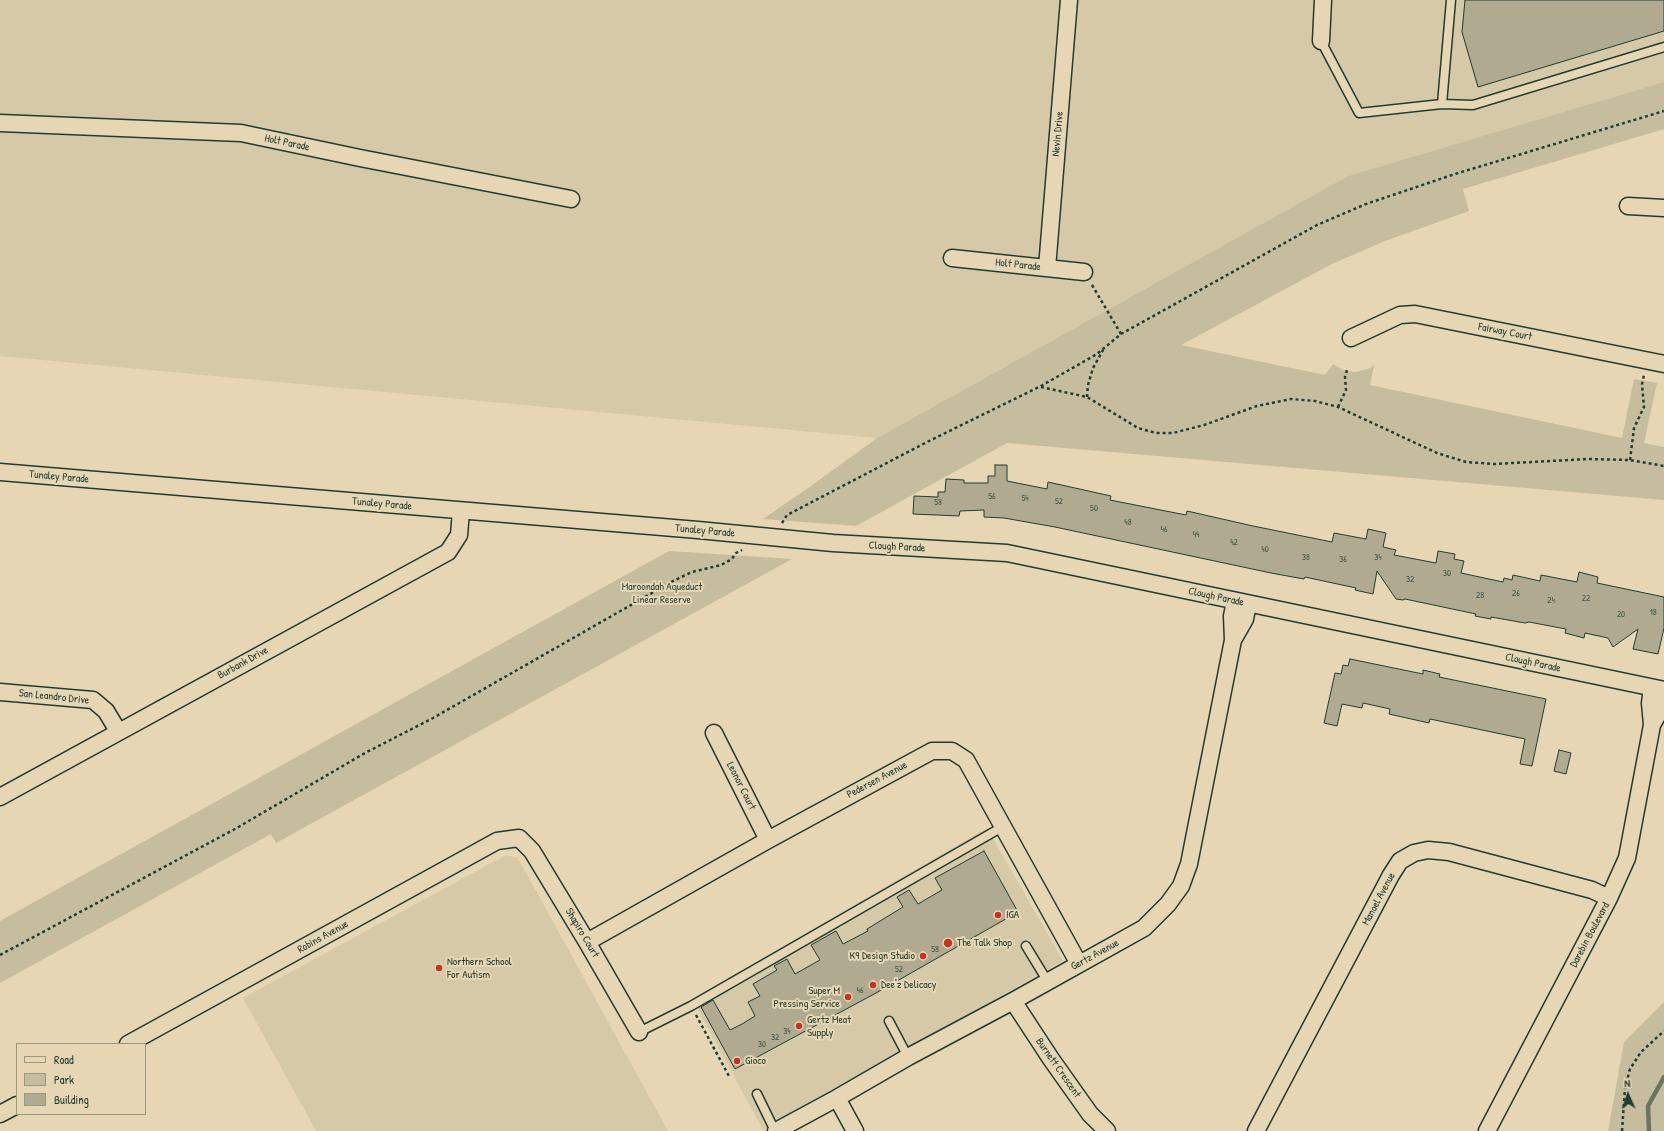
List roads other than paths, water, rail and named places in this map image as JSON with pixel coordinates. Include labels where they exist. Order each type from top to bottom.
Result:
[{"type":"street","name":"Nevin Drive","points":[[1047,268],[1069,0]]},
{"type":"street","points":[[1321,41],[1323,0]]},
{"type":"street","name":"Holt Parade","points":[[0,123],[241,133],[570,199]]},
{"type":"street","points":[[1628,206],[1664,208]]},
{"type":"street","name":"Holt Parade","points":[[952,258],[1084,272]]},
{"type":"street","name":"Fairway Court","points":[[1351,338],[1400,315],[1415,314],[1664,364]]},
{"type":"street","name":"Tunaley Parade","points":[[0,472],[764,536]]},
{"type":"street","name":"Burbank Drive","points":[[0,797],[118,731],[448,552],[459,535],[461,511]]},
{"type":"street","name":"Clough Parade","points":[[764,536],[843,544],[1007,553],[1658,689]]},
{"type":"street","name":"Gertz Avenue","points":[[775,1131],[1144,928],[1168,904],[1181,886],[1189,864],[1234,640],[1232,616],[1241,602]]},
{"type":"street","name":"Darebin Boulevard","points":[[1487,1131],[1609,898],[1627,858],[1652,725],[1650,703],[1658,689]]},
{"type":"street","name":"San Leandro Drive","points":[[0,692],[93,700],[106,711],[118,731]]},
{"type":"street","name":"Darebin Boulevard","points":[[1652,725],[1663,705],[1664,699]]},
{"type":"street","name":"Leonor Court","points":[[714,733],[768,840]]},
{"type":"street","name":"Pedersen Avenue","points":[[587,942],[768,840],[932,751],[952,751],[966,760],[1004,826],[1079,964]]},
{"type":"street","name":"Shapiro Court","points":[[520,838],[532,851],[639,1032]]},
{"type":"street","name":"Robins Avenue","points":[[130,1043],[497,841],[520,838]]},
{"type":"street","name":"Manoel Avenue","points":[[1256,1131],[1391,874],[1400,861],[1414,853],[1428,850],[1449,852],[1592,890],[1609,898]]},
{"type":"street","name":"Burnett Crescent","points":[[1013,1001],[1051,1059],[1090,1114],[1107,1131]]},
{"type":"street","points":[[837,1098],[855,1131]]},
{"type":"street","points":[[0,1114],[16,1106]]},
{"type":"lane","points":[[1442,104],[1451,0]]},
{"type":"lane","points":[[1321,41],[1359,113],[1442,104],[1473,105],[1664,47]]},
{"type":"lane","points":[[639,1032],[691,1006],[1004,826]]},
{"type":"lane","points":[[1026,946],[1048,982]]},
{"type":"lane","points":[[889,1021],[908,1057]]},
{"type":"lane","points":[[757,1094],[775,1131]]},
{"type":"waterway","points":[[1649,1131],[1648,1106],[1664,1077]]},
{"type":"place","name":"IGA","points":[[998,915]]},
{"type":"place","name":"The Talk Shop","points":[[948,943]]},
{"type":"place","name":"K9 Design Studio","points":[[923,956]]},
{"type":"place","name":"Northern School For Autism","points":[[439,968]]},
{"type":"place","name":"Dee'z Delicacy","points":[[873,985]]},
{"type":"place","name":"Super M Pressing Service","points":[[848,997]]},
{"type":"place","name":"Gertz Meat Supply","points":[[799,1026]]},
{"type":"place","name":"Gioco","points":[[737,1061]]},
{"type":"park label","name":"Maroondah Aqueduct Linear Reserve","points":[[662,593]]}]
